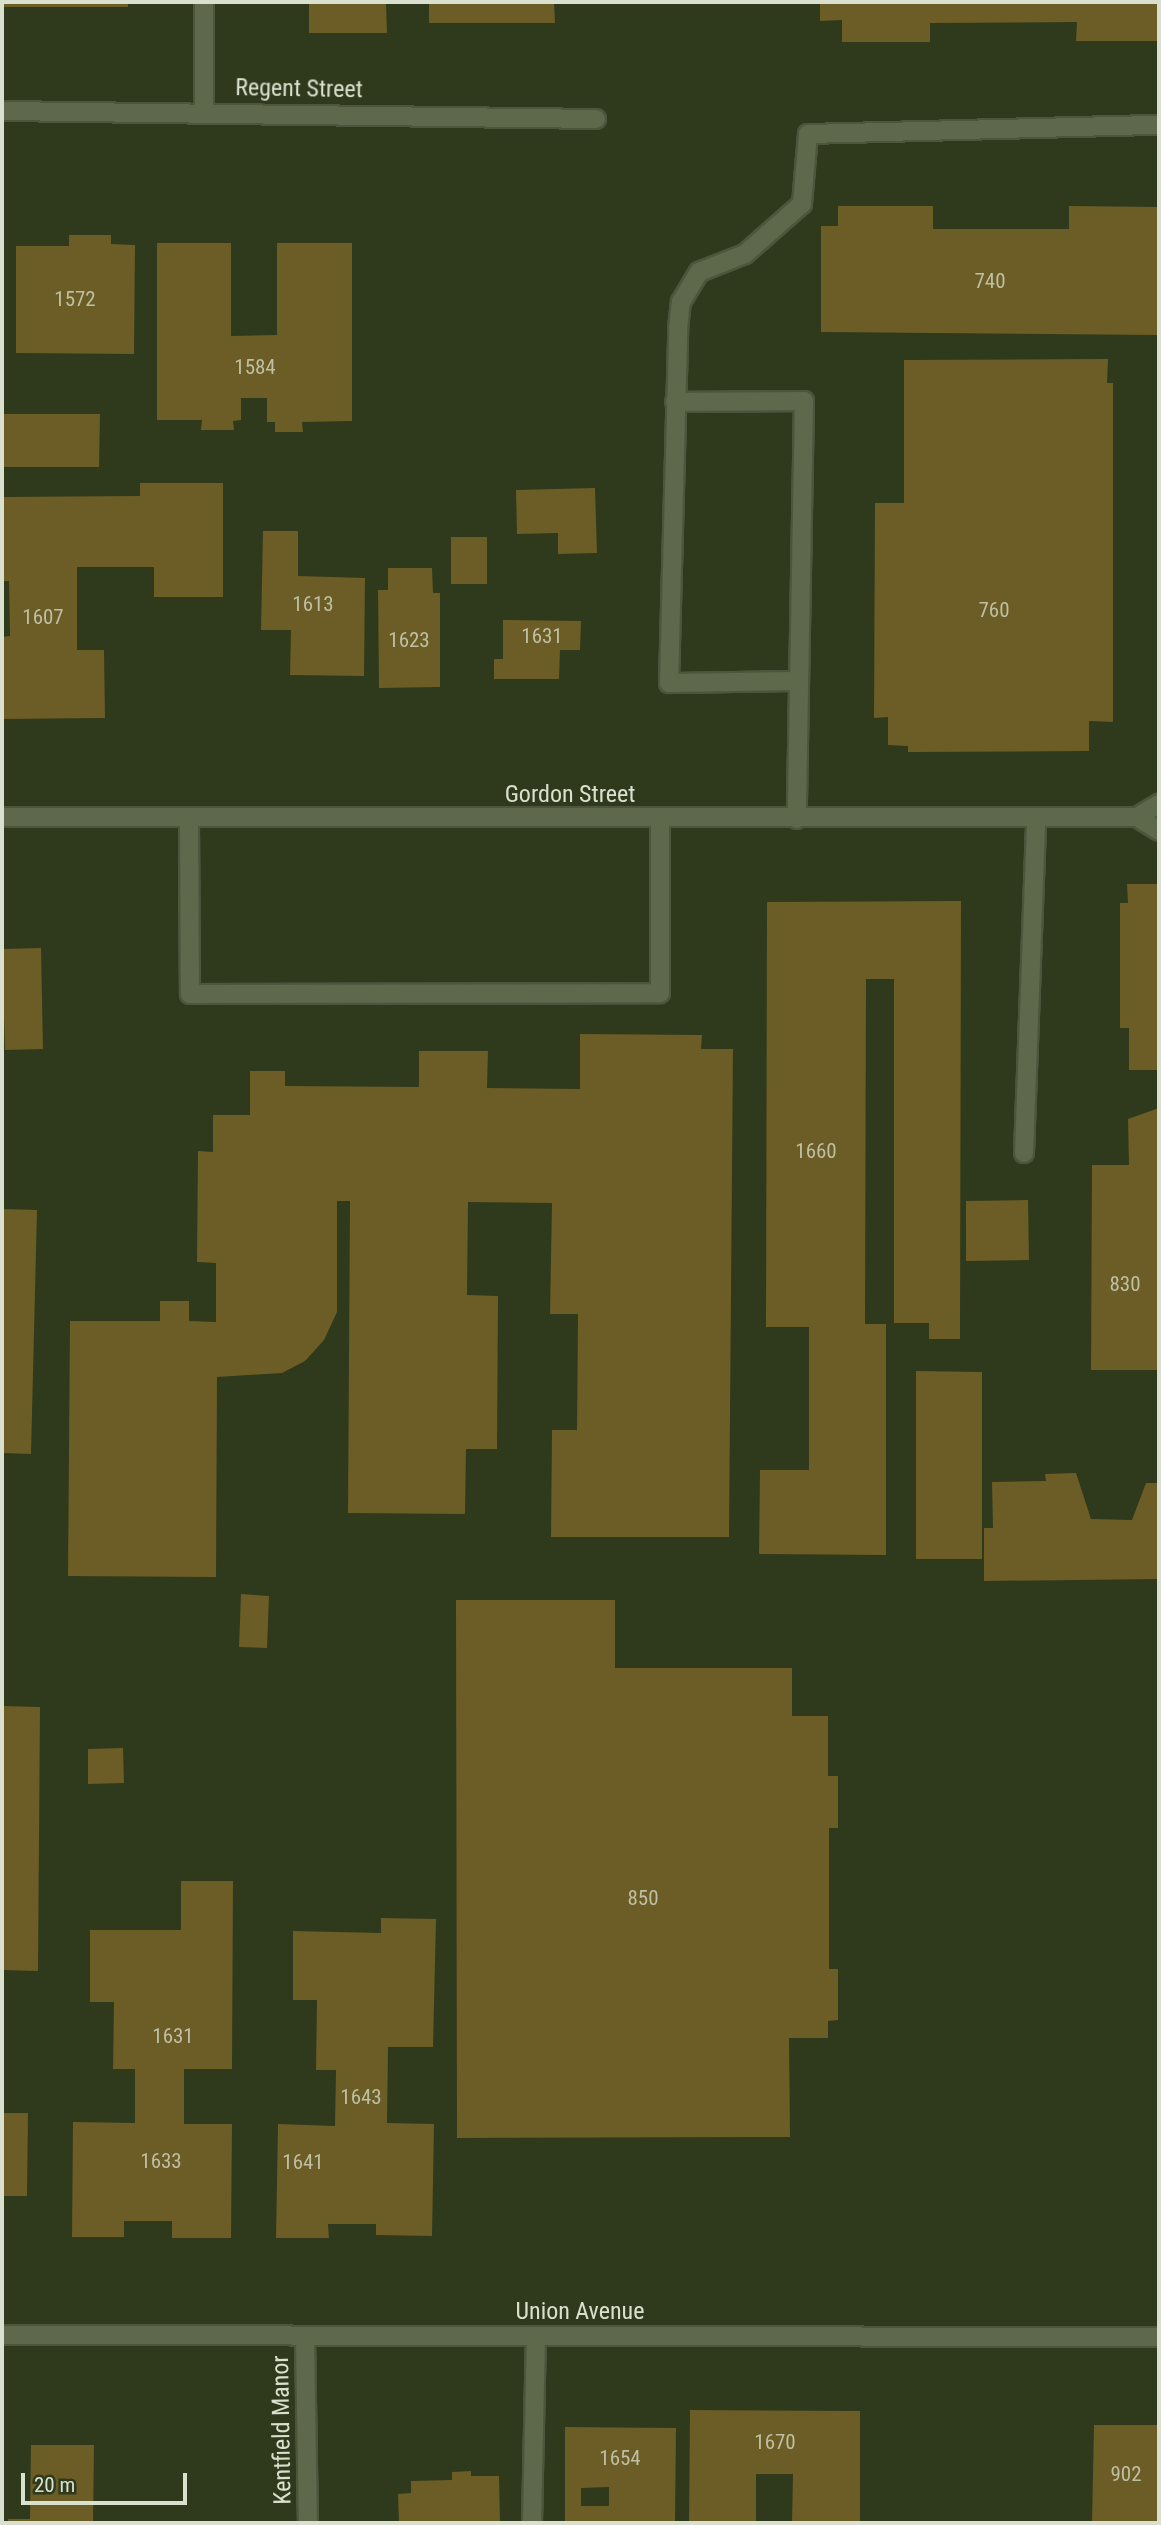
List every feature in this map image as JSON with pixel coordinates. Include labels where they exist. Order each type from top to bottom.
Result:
[{"type":"street","points":[[204,2],[204,112]]},
{"type":"street","name":"Regent Street","points":[[2,111],[596,119]]},
{"type":"street","points":[[799,681],[669,683],[675,402],[681,302],[699,272],[745,254],[802,204],[808,134],[1159,125]]},
{"type":"street","points":[[675,402],[804,401],[797,820]]},
{"type":"street","points":[[1159,804],[1137,817],[1159,831]]},
{"type":"street","name":"Gordon Street","points":[[2,817],[797,820],[1137,817]]},
{"type":"street","points":[[1024,1153],[1037,818]]},
{"type":"street","points":[[189,819],[190,994],[660,993],[660,819]]},
{"type":"street","name":"Union Avenue","points":[[2,2335],[1159,2337]]},
{"type":"street","name":"Kentfield Manor","points":[[305,2336],[308,2523]]},
{"type":"street","points":[[532,2523],[536,2337]]},
{"type":"building","points":[[2,2],[128,2],[128,7],[2,7]]},
{"type":"building","points":[[309,2],[386,2],[387,33],[309,33]]},
{"type":"building","points":[[429,2],[554,2],[555,23],[429,23]]},
{"type":"building","points":[[820,2],[1159,2],[1159,41],[1076,41],[1077,22],[930,23],[930,42],[842,42],[842,20],[820,21]]},
{"type":"building","points":[[838,206],[933,206],[933,229],[1069,229],[1069,206],[1159,207],[1159,335],[821,332],[821,226],[838,226]]},
{"type":"building","points":[[69,235],[111,235],[111,244],[135,245],[134,354],[16,353],[16,246],[69,246]]},
{"type":"building","points":[[157,243],[231,243],[231,336],[277,335],[277,243],[352,243],[352,421],[302,422],[303,432],[275,432],[275,422],[267,422],[267,398],[241,398],[241,420],[233,421],[234,430],[201,430],[202,420],[157,420]]},
{"type":"building","points":[[1108,359],[1107,383],[1113,383],[1113,722],[1089,721],[1089,751],[908,752],[908,746],[888,745],[888,717],[874,718],[875,503],[904,503],[904,360]]},
{"type":"building","points":[[2,414],[100,414],[99,467],[2,467]]},
{"type":"building","points":[[140,483],[223,483],[223,597],[154,597],[154,567],[77,567],[77,650],[104,650],[105,718],[2,719],[2,637],[10,636],[9,581],[2,581],[2,497],[140,496]]},
{"type":"building","points":[[595,488],[597,553],[558,554],[558,533],[517,534],[516,490]]},
{"type":"building","points":[[263,531],[298,531],[298,576],[365,578],[364,676],[290,675],[291,630],[261,630]]},
{"type":"building","points":[[451,537],[487,537],[487,584],[451,584]]},
{"type":"building","points":[[388,568],[432,568],[433,593],[440,593],[440,687],[379,688],[378,590],[388,590]]},
{"type":"building","points":[[503,620],[581,621],[580,650],[560,650],[559,679],[494,679],[494,659],[503,659]]},
{"type":"building","points":[[1127,884],[1159,884],[1159,1070],[1129,1070],[1129,1028],[1120,1028],[1120,903],[1128,903]]},
{"type":"building","points":[[961,901],[960,1339],[929,1339],[929,1323],[894,1323],[894,979],[866,979],[865,1324],[886,1324],[886,1555],[759,1554],[760,1470],[809,1470],[809,1327],[766,1327],[767,902]]},
{"type":"building","points":[[41,948],[43,1049],[5,1050],[2,949]]},
{"type":"building","points":[[580,1034],[702,1035],[701,1049],[733,1049],[729,1537],[551,1537],[552,1430],[577,1430],[578,1314],[550,1314],[552,1203],[468,1202],[467,1295],[498,1296],[497,1449],[466,1449],[465,1514],[348,1513],[350,1201],[337,1201],[337,1312],[324,1340],[305,1361],[282,1373],[217,1377],[216,1577],[68,1576],[70,1321],[160,1321],[160,1301],[189,1301],[189,1321],[216,1322],[216,1263],[197,1262],[198,1151],[213,1152],[213,1115],[250,1115],[250,1071],[285,1071],[285,1086],[419,1087],[419,1051],[488,1051],[487,1088],[580,1089]]},
{"type":"building","points":[[1159,1108],[1159,1370],[1091,1370],[1092,1165],[1129,1165],[1128,1119]]},
{"type":"building","points":[[1028,1200],[1029,1260],[966,1261],[966,1201]]},
{"type":"building","points":[[2,1209],[37,1210],[31,1454],[2,1453]]},
{"type":"building","points":[[916,1371],[982,1372],[982,1559],[916,1559]]},
{"type":"building","points":[[1076,1473],[1091,1519],[1132,1520],[1146,1483],[1159,1483],[1159,1579],[984,1581],[984,1528],[993,1528],[992,1482],[1046,1481],[1045,1474]]},
{"type":"building","points":[[241,1594],[269,1596],[267,1648],[239,1647]]},
{"type":"building","points":[[456,1600],[615,1600],[615,1668],[792,1668],[792,1716],[828,1716],[828,1776],[838,1776],[838,1828],[829,1828],[829,1969],[838,1969],[838,2020],[828,2021],[828,2038],[789,2038],[790,2137],[457,2138]]},
{"type":"building","points":[[2,1706],[40,1707],[38,1971],[2,1970]]},
{"type":"building","points":[[123,1748],[124,1783],[88,1784],[88,1749]]},
{"type":"building","points":[[181,1881],[233,1881],[232,2069],[184,2069],[184,2124],[232,2124],[231,2238],[172,2238],[172,2221],[124,2221],[124,2237],[72,2237],[73,2122],[135,2123],[135,2069],[113,2069],[114,2002],[90,2002],[90,1930],[181,1930]]},
{"type":"building","points":[[381,1918],[436,1919],[433,2047],[388,2047],[387,2123],[434,2124],[432,2236],[376,2235],[376,2224],[328,2224],[329,2238],[276,2238],[278,2124],[335,2126],[336,2070],[316,2070],[317,2000],[293,2000],[293,1931],[381,1933]]},
{"type":"building","points":[[2,2113],[28,2113],[27,2196],[2,2196]]},
{"type":"building","points":[[690,2410],[860,2411],[860,2523],[792,2523],[793,2474],[756,2474],[756,2523],[689,2523]]},
{"type":"building","points":[[1094,2425],[1159,2425],[1159,2523],[1092,2523]]},
{"type":"building","points":[[565,2427],[676,2428],[675,2523],[565,2523]],"holes":[[[609,2487],[609,2506],[581,2506],[581,2488]]]},
{"type":"building","points":[[31,2445],[94,2445],[93,2523],[8,2523],[8,2519],[30,2519]]},
{"type":"building","points":[[471,2471],[471,2476],[499,2476],[500,2523],[399,2523],[398,2494],[411,2493],[411,2481],[452,2480],[452,2472]]}]
